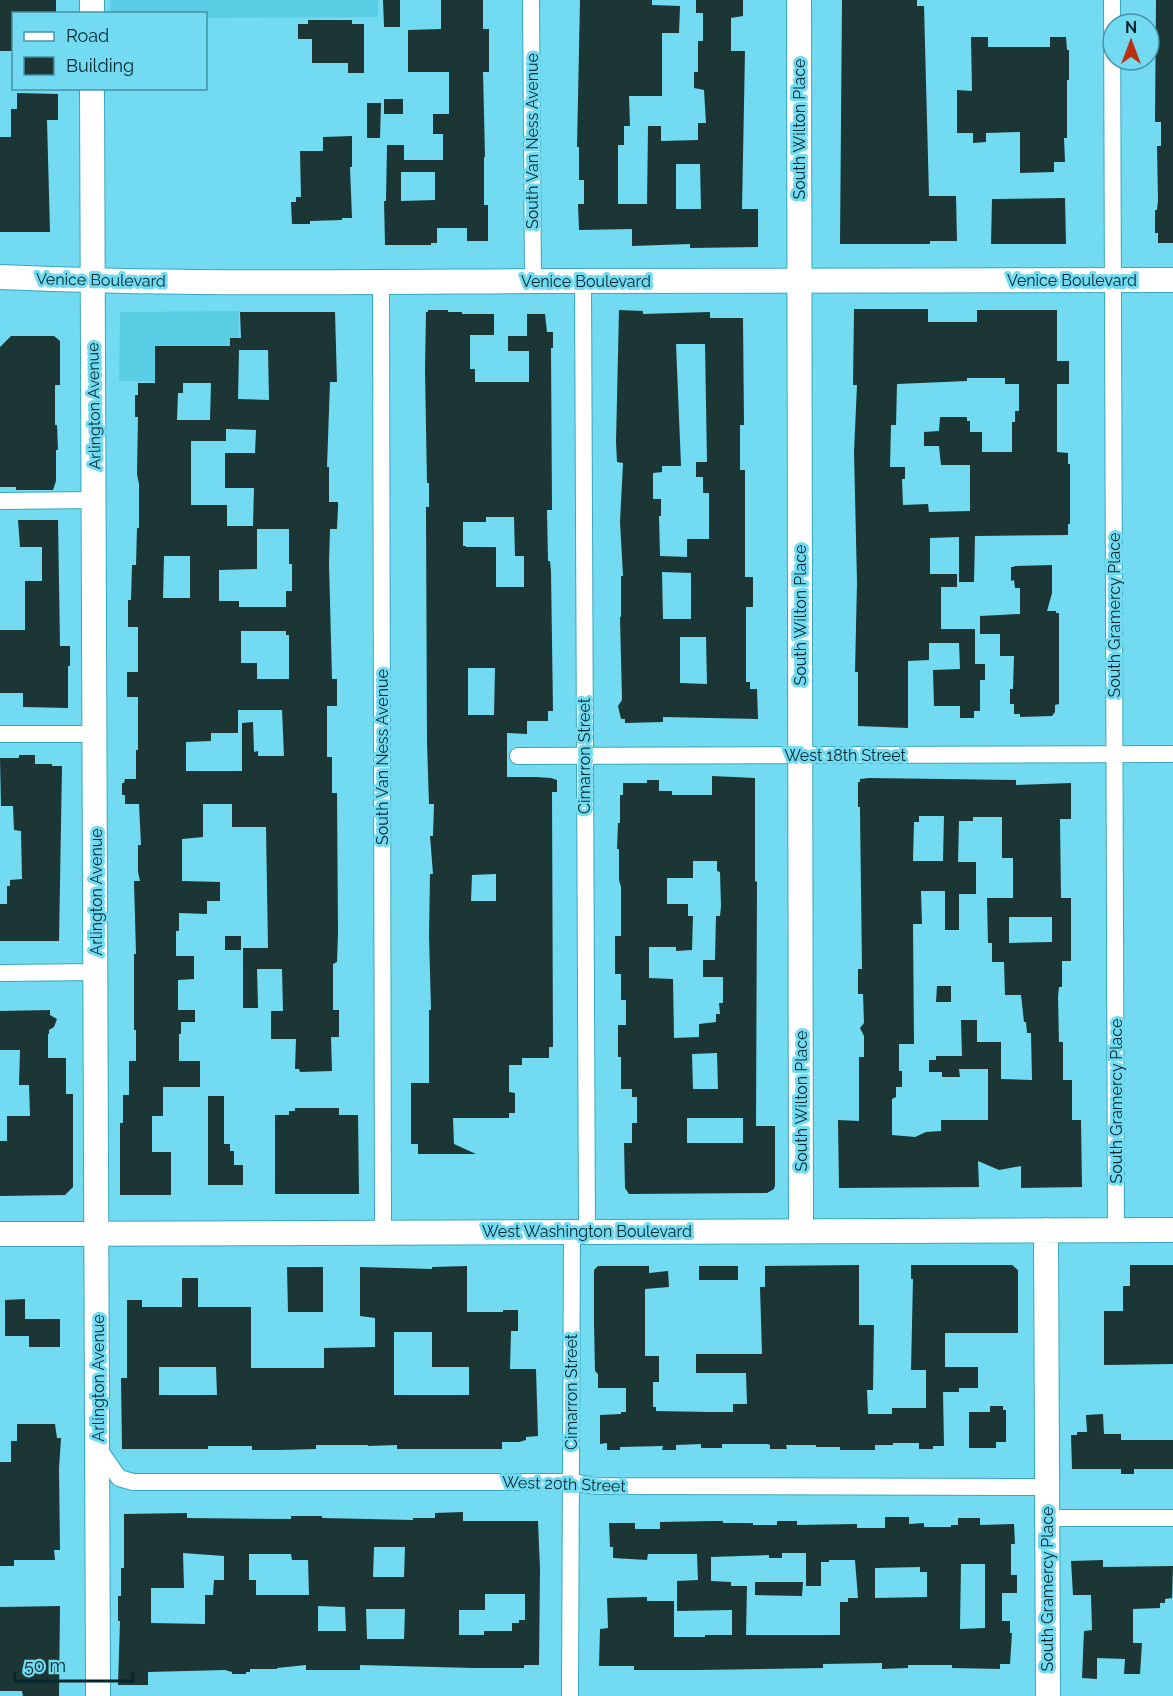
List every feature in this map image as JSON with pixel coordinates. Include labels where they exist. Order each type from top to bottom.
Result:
[{"type":"main road","name":"South Wilton Place","points":[[799,0],[801,1230]]},
{"type":"main road","name":"Arlington Avenue","points":[[92,90],[101,1690]]},
{"type":"main road","name":"Venice Boulevard","points":[[0,277],[92,281],[381,282],[1173,280]]},
{"type":"main road","name":"South Gramercy Place","points":[[1046,1230],[1048,1696]]},
{"type":"main road","name":"West Washington Boulevard","points":[[0,1233],[1173,1230]]},
{"type":"street","name":"South Van Ness Avenue","points":[[531,0],[532,281]]},
{"type":"street","name":"South Gramercy Place","points":[[1112,0],[1116,1230]]},
{"type":"street","name":"Cimarron Street","points":[[570,1696],[571,1482],[579,1231],[584,756],[583,281]]},
{"type":"street","name":"South Van Ness Avenue","points":[[381,282],[383,1232]]},
{"type":"street","points":[[0,501],[95,500]]},
{"type":"street","points":[[0,734],[95,734]]},
{"type":"street","name":"West 18th Street","points":[[518,756],[1173,754]]},
{"type":"street","points":[[0,973],[97,972]]},
{"type":"street","name":"West 20th Street","points":[[98,1448],[119,1478],[133,1482],[571,1482],[596,1486],[1046,1486]]},
{"type":"street","points":[[1047,1518],[1173,1518]]},
{"type":"shaded area","points":[[110,0],[378,0],[378,17],[207,18],[207,12],[110,12]]},
{"type":"shaded area","points":[[239,311],[238,383],[119,381],[120,312]]},
{"type":"building","points":[[0,0],[56,0],[56,12],[12,12],[12,51],[0,51]]},
{"type":"building","points":[[383,0],[400,0],[400,27],[384,27]]},
{"type":"building","points":[[441,0],[483,0],[483,29],[489,29],[489,72],[483,72],[484,205],[488,205],[488,241],[467,241],[467,228],[437,228],[437,243],[431,243],[431,245],[385,245],[384,201],[386,201],[387,145],[404,145],[404,160],[443,160],[443,134],[433,134],[433,114],[449,114],[449,72],[408,72],[408,30],[441,29]],"holes":[[[401,172],[435,172],[435,200],[401,201]]]},
{"type":"building","points":[[580,0],[652,0],[652,5],[680,6],[679,33],[662,33],[662,96],[629,96],[630,126],[624,126],[624,145],[618,145],[618,204],[647,204],[648,126],[661,126],[661,141],[698,140],[698,123],[706,123],[704,90],[694,88],[694,72],[698,72],[698,41],[703,41],[703,13],[696,13],[696,0],[743,0],[743,16],[731,18],[731,51],[745,51],[742,209],[758,209],[758,247],[690,248],[690,244],[632,246],[632,229],[579,230],[578,204],[584,204],[584,180],[579,180],[579,147],[577,147]],"holes":[[[676,164],[700,164],[701,209],[676,209]]]},
{"type":"building","points":[[842,0],[917,0],[917,6],[924,6],[929,196],[956,196],[957,241],[930,241],[930,244],[840,244]]},
{"type":"building","points":[[1156,0],[1173,0],[1173,243],[1158,243],[1158,233],[1155,233],[1155,210],[1157,210],[1158,200],[1157,146],[1161,146],[1161,122],[1155,122],[1155,72],[1161,72],[1161,12],[1156,12]]},
{"type":"building","points":[[308,20],[352,20],[352,24],[364,24],[364,73],[348,73],[348,63],[312,63],[312,39],[298,39],[298,24],[308,24]]},
{"type":"building","points":[[971,37],[988,37],[988,47],[1050,47],[1050,37],[1066,37],[1067,50],[1069,50],[1069,80],[1067,80],[1067,138],[1064,138],[1065,162],[1054,162],[1054,172],[1020,173],[1020,132],[986,133],[986,142],[973,143],[973,133],[957,133],[957,90],[972,91]]},
{"type":"building","points":[[17,93],[58,94],[58,120],[47,120],[50,232],[0,232],[0,137],[11,137],[11,109],[17,109]]},
{"type":"building","points":[[384,99],[403,99],[403,114],[384,114]]},
{"type":"building","points":[[367,103],[381,103],[380,138],[367,138]]},
{"type":"building","points":[[352,136],[352,167],[350,167],[352,218],[292,224],[291,202],[296,202],[296,197],[301,197],[300,151],[323,151],[323,137]]},
{"type":"building","points":[[1065,198],[1066,244],[991,244],[992,199]]},
{"type":"building","points":[[854,309],[928,309],[928,322],[977,322],[977,310],[1057,310],[1057,361],[1069,361],[1069,384],[1057,384],[1057,452],[1068,453],[1068,464],[1070,464],[1068,535],[975,536],[974,582],[959,582],[959,537],[930,538],[930,574],[957,574],[957,587],[941,587],[941,629],[975,629],[975,664],[985,664],[985,680],[980,680],[980,711],[974,711],[974,718],[960,718],[960,706],[934,706],[933,670],[960,669],[959,643],[929,643],[929,660],[908,661],[908,728],[858,726],[858,672],[855,672],[857,582],[854,452],[857,385],[853,385]],"holes":[[[967,378],[1005,378],[1005,384],[1019,384],[1019,411],[1015,411],[1015,422],[1012,422],[1012,452],[982,452],[982,432],[970,432],[970,421],[967,421],[967,417],[940,417],[939,431],[924,432],[924,446],[939,446],[941,465],[970,465],[970,511],[929,512],[928,504],[903,505],[902,479],[905,479],[905,467],[890,467],[891,425],[896,425],[897,384],[967,381]]]},
{"type":"building","points":[[428,310],[448,310],[448,312],[462,312],[462,314],[494,314],[494,335],[470,335],[470,369],[475,369],[475,382],[529,382],[529,351],[508,351],[508,336],[527,336],[527,314],[545,314],[547,332],[553,332],[553,348],[551,348],[552,510],[547,510],[548,561],[550,561],[551,571],[553,711],[548,711],[548,721],[527,721],[527,734],[507,733],[507,777],[557,780],[557,792],[552,792],[553,1047],[549,1047],[549,1058],[522,1058],[522,1065],[509,1065],[509,1092],[515,1093],[515,1113],[509,1113],[509,1118],[453,1118],[454,1144],[476,1154],[418,1154],[418,1144],[411,1144],[411,1083],[429,1083],[429,1010],[431,1010],[429,936],[430,874],[433,874],[430,836],[433,836],[434,804],[429,804],[427,742],[426,507],[429,507],[429,483],[427,483],[425,370],[426,312]],"holes":[[[486,517],[514,517],[515,556],[524,556],[524,587],[496,587],[496,547],[463,546],[463,522],[486,522]],[[468,668],[495,668],[494,715],[468,715]],[[496,874],[496,901],[471,901],[472,875]]]},
{"type":"building","points":[[619,310],[643,311],[643,314],[710,312],[710,318],[743,318],[744,425],[740,425],[740,470],[745,470],[745,577],[753,577],[753,607],[746,607],[746,682],[750,682],[750,689],[757,689],[758,719],[663,717],[663,722],[625,723],[625,719],[621,719],[618,706],[622,700],[620,617],[621,576],[623,576],[620,522],[623,463],[617,462]],"holes":[[[676,344],[705,344],[707,462],[696,462],[696,477],[703,477],[703,493],[709,493],[709,539],[687,539],[687,557],[660,556],[661,499],[653,499],[653,473],[662,472],[662,466],[681,466]],[[662,572],[691,573],[691,619],[663,619]],[[680,637],[706,637],[707,684],[680,683]]]},
{"type":"building","points":[[240,312],[335,312],[337,382],[330,382],[327,467],[329,467],[329,502],[338,502],[337,529],[330,529],[329,563],[332,679],[337,679],[337,706],[327,706],[327,757],[332,757],[332,793],[337,793],[338,933],[337,962],[333,964],[333,1010],[339,1010],[339,1037],[331,1037],[332,1071],[300,1072],[299,1069],[295,1069],[296,1039],[271,1039],[271,1011],[283,1011],[282,969],[257,969],[258,1008],[243,1008],[243,948],[268,948],[266,827],[232,827],[232,804],[203,804],[203,837],[182,839],[182,881],[220,882],[220,901],[207,901],[207,914],[179,913],[179,931],[176,931],[176,956],[194,956],[194,979],[178,980],[178,1010],[195,1010],[195,1022],[181,1022],[179,1061],[200,1061],[200,1087],[163,1087],[163,1116],[152,1116],[152,1152],[171,1152],[171,1195],[120,1195],[120,1123],[123,1123],[123,1095],[129,1095],[129,1061],[136,1061],[134,881],[140,881],[138,845],[141,845],[139,804],[125,804],[125,795],[122,795],[122,783],[125,779],[136,779],[136,750],[138,750],[138,697],[127,697],[127,672],[138,672],[138,627],[128,627],[128,600],[131,600],[132,565],[136,565],[137,528],[139,528],[138,417],[135,417],[135,395],[138,395],[138,383],[155,383],[155,346],[230,346],[230,338],[241,338]],"holes":[[[239,350],[268,350],[269,400],[238,399]],[[183,383],[211,383],[210,420],[177,420],[178,393],[183,393]],[[226,429],[256,430],[255,453],[225,453],[225,488],[254,488],[253,526],[227,526],[227,505],[191,505],[191,441],[226,441]],[[257,529],[289,529],[292,591],[286,591],[286,607],[239,607],[239,601],[219,601],[219,570],[257,569]],[[164,556],[190,556],[190,598],[163,598]],[[241,631],[286,631],[286,635],[289,635],[289,679],[257,679],[257,663],[241,663]],[[238,710],[282,710],[284,756],[258,756],[258,751],[254,752],[253,722],[242,723],[242,771],[186,771],[186,742],[211,741],[211,733],[238,733]]]},
{"type":"building","points":[[11,336],[54,336],[60,341],[60,385],[55,385],[55,425],[57,425],[58,450],[56,450],[56,481],[53,490],[16,490],[16,487],[0,487],[0,347]]},
{"type":"building","points":[[18,520],[58,520],[60,646],[70,646],[68,708],[23,707],[23,693],[0,693],[0,630],[25,630],[25,581],[42,581],[42,547],[20,547]]},
{"type":"building","points":[[1052,565],[1052,593],[1047,611],[1059,613],[1059,704],[1055,705],[1055,712],[1052,716],[1020,717],[1020,714],[1014,714],[1014,704],[1010,704],[1014,656],[1000,656],[1000,634],[980,634],[980,616],[1020,614],[1020,588],[1015,588],[1014,580],[1011,581],[1011,567]]},
{"type":"building","points":[[19,755],[35,755],[35,764],[62,766],[59,941],[0,941],[0,904],[7,904],[7,886],[10,886],[10,880],[22,879],[21,831],[14,830],[13,806],[1,806],[0,758],[19,758]]},
{"type":"building","points":[[712,776],[755,778],[756,1126],[775,1126],[775,1185],[774,1189],[767,1193],[629,1194],[625,1188],[624,1143],[632,1143],[632,1123],[637,1123],[637,1097],[632,1097],[632,1089],[621,1089],[621,1057],[618,1057],[618,1025],[626,1025],[626,1000],[621,1000],[621,974],[615,974],[615,936],[621,936],[621,887],[619,849],[617,849],[620,795],[623,795],[623,783],[647,783],[647,780],[659,780],[659,791],[672,791],[672,795],[712,795]],"holes":[[[693,861],[717,861],[717,871],[720,872],[721,906],[720,916],[716,916],[715,960],[703,960],[703,977],[723,977],[723,1003],[719,1003],[720,1014],[716,1014],[716,1022],[699,1024],[699,1037],[674,1038],[673,979],[649,978],[649,947],[676,947],[676,951],[692,950],[693,916],[688,916],[688,904],[667,904],[667,878],[693,878]],[[717,1053],[718,1089],[693,1089],[692,1054]],[[687,1118],[743,1118],[743,1143],[687,1143]]]},
{"type":"building","points":[[860,779],[1016,780],[1016,785],[1071,783],[1071,819],[1060,819],[1061,898],[1071,898],[1071,961],[1062,961],[1062,987],[1059,987],[1058,997],[1059,1042],[1063,1042],[1063,1080],[1072,1080],[1072,1120],[1081,1120],[1082,1187],[1021,1188],[1021,1166],[999,1170],[978,1161],[979,1187],[839,1188],[838,1120],[859,1121],[859,1057],[864,1057],[864,1036],[860,1028],[864,1023],[863,994],[858,994],[858,969],[862,969],[860,807],[858,807]],"holes":[[[919,816],[944,816],[943,861],[913,861],[914,822],[919,822]],[[973,817],[1002,817],[1002,858],[1013,858],[1013,898],[987,898],[988,943],[992,943],[992,962],[1004,962],[1005,995],[1021,995],[1024,1022],[1026,1022],[1027,1033],[1031,1033],[1032,1080],[1001,1079],[1001,1042],[977,1042],[977,1020],[961,1020],[962,1056],[936,1056],[936,1060],[929,1060],[929,1072],[942,1072],[942,1077],[960,1077],[959,1069],[988,1069],[988,1120],[941,1120],[941,1131],[926,1132],[915,1137],[892,1135],[892,1099],[896,1097],[896,1087],[902,1087],[902,1071],[899,1071],[899,1044],[914,1044],[913,924],[922,924],[921,891],[945,891],[945,930],[959,930],[959,894],[976,894],[976,862],[958,862],[959,821],[973,821]],[[1009,917],[1052,917],[1052,942],[1009,943]]]},
{"type":"building","points":[[225,936],[241,936],[241,950],[225,950]]},
{"type":"building","points":[[937,986],[951,986],[951,1002],[936,1002]]},
{"type":"building","points":[[50,1010],[50,1015],[57,1019],[48,1034],[48,1058],[66,1058],[66,1094],[73,1094],[73,1187],[65,1195],[0,1196],[0,1141],[7,1141],[7,1116],[30,1116],[29,1085],[19,1085],[20,1050],[0,1050],[0,1011]]},
{"type":"building","points":[[208,1096],[224,1096],[224,1144],[230,1144],[230,1151],[234,1151],[234,1165],[243,1165],[243,1185],[208,1185]]},
{"type":"building","points":[[295,1108],[339,1108],[339,1115],[358,1115],[359,1194],[275,1194],[275,1115],[289,1115],[289,1111],[295,1111]]},
{"type":"building","points":[[859,1265],[859,1325],[874,1325],[873,1390],[867,1390],[868,1414],[892,1414],[892,1408],[926,1408],[926,1370],[911,1370],[913,1279],[911,1279],[911,1265],[1012,1265],[1018,1270],[1018,1333],[945,1333],[945,1367],[978,1367],[978,1388],[959,1388],[959,1392],[943,1392],[944,1446],[919,1449],[919,1443],[893,1443],[893,1445],[875,1445],[875,1450],[840,1450],[840,1447],[816,1447],[816,1445],[786,1445],[787,1449],[770,1449],[768,1444],[722,1444],[722,1448],[701,1448],[701,1444],[676,1445],[676,1450],[662,1450],[663,1446],[620,1447],[620,1450],[607,1450],[607,1443],[600,1444],[600,1415],[626,1412],[626,1388],[598,1388],[598,1374],[595,1371],[594,1270],[598,1266],[649,1266],[649,1273],[668,1271],[669,1287],[645,1289],[645,1356],[659,1356],[659,1382],[653,1382],[653,1407],[656,1407],[656,1411],[733,1412],[733,1404],[747,1404],[746,1373],[696,1373],[696,1354],[762,1354],[760,1287],[765,1287],[765,1266]]},
{"type":"building","points":[[1130,1265],[1173,1265],[1173,1364],[1104,1365],[1104,1311],[1123,1311],[1123,1286],[1130,1286]]},
{"type":"building","points":[[467,1266],[467,1312],[518,1310],[518,1331],[511,1331],[510,1369],[536,1369],[538,1436],[526,1437],[526,1440],[519,1442],[502,1442],[502,1449],[397,1449],[397,1445],[316,1445],[316,1449],[280,1450],[252,1450],[252,1446],[208,1446],[208,1449],[122,1449],[121,1378],[127,1378],[127,1300],[142,1300],[142,1307],[182,1307],[182,1278],[198,1278],[198,1307],[251,1307],[251,1368],[324,1368],[324,1348],[375,1347],[375,1318],[360,1316],[360,1267],[432,1269],[432,1267]],"holes":[[[394,1332],[432,1332],[432,1367],[469,1367],[469,1395],[394,1395]],[[159,1367],[216,1367],[217,1395],[159,1395]]]},
{"type":"building","points":[[699,1266],[738,1266],[738,1280],[699,1280]]},
{"type":"building","points":[[287,1267],[323,1267],[323,1312],[288,1312]]},
{"type":"building","points":[[25,1299],[25,1319],[60,1319],[60,1347],[29,1347],[29,1336],[5,1336],[5,1300]]},
{"type":"building","points":[[990,1406],[1003,1406],[1003,1410],[1006,1410],[1006,1442],[996,1442],[996,1448],[969,1448],[969,1412],[990,1412]]},
{"type":"building","points":[[1103,1414],[1104,1434],[1121,1434],[1121,1440],[1173,1440],[1173,1469],[1134,1469],[1134,1474],[1121,1474],[1121,1469],[1072,1469],[1071,1435],[1077,1435],[1077,1432],[1087,1432],[1086,1415]]},
{"type":"building","points":[[17,1424],[55,1424],[57,1438],[61,1438],[60,1550],[54,1550],[55,1560],[14,1560],[14,1566],[0,1566],[0,1462],[11,1462],[11,1441],[17,1441]]},
{"type":"building","points":[[463,1512],[463,1521],[538,1521],[539,1665],[524,1665],[524,1668],[473,1668],[360,1665],[360,1670],[306,1670],[306,1665],[277,1669],[250,1669],[250,1672],[246,1674],[232,1674],[225,1670],[148,1672],[148,1685],[118,1685],[120,1621],[118,1621],[118,1596],[121,1596],[121,1568],[124,1568],[124,1514],[187,1513],[187,1518],[291,1519],[291,1516],[322,1516],[322,1518],[413,1520],[413,1518],[435,1518],[435,1513]],"holes":[[[374,1547],[405,1547],[404,1577],[373,1577]],[[183,1553],[224,1556],[224,1580],[214,1580],[213,1595],[205,1595],[205,1624],[151,1623],[151,1588],[184,1588]],[[249,1554],[291,1554],[292,1560],[308,1560],[309,1595],[256,1595],[256,1580],[249,1580]],[[485,1594],[525,1594],[525,1620],[512,1623],[512,1631],[484,1631],[484,1635],[459,1635],[459,1610],[485,1610]],[[318,1606],[345,1607],[346,1631],[318,1631]],[[366,1609],[405,1609],[404,1639],[367,1639]]]},
{"type":"building","points":[[885,1517],[909,1517],[909,1524],[924,1523],[924,1527],[951,1527],[951,1525],[958,1525],[958,1518],[980,1518],[980,1525],[1014,1524],[1015,1544],[1011,1544],[1011,1575],[1017,1575],[1017,1593],[1002,1593],[1002,1621],[1010,1621],[1010,1633],[1012,1633],[1010,1664],[1000,1664],[1000,1669],[952,1668],[952,1665],[908,1665],[908,1668],[882,1669],[882,1663],[823,1664],[823,1668],[700,1670],[634,1670],[634,1666],[599,1666],[600,1629],[608,1628],[607,1598],[647,1597],[647,1601],[674,1601],[674,1637],[732,1635],[732,1610],[677,1611],[677,1581],[698,1580],[697,1554],[648,1554],[647,1560],[613,1558],[609,1523],[635,1523],[635,1529],[660,1529],[660,1522],[713,1521],[777,1525],[777,1521],[797,1521],[797,1525],[857,1524],[857,1528],[885,1528]],"holes":[[[782,1553],[806,1553],[806,1586],[821,1586],[821,1562],[855,1560],[858,1598],[848,1598],[848,1602],[840,1602],[840,1635],[746,1635],[747,1586],[731,1586],[731,1582],[711,1581],[711,1557],[769,1555],[769,1558],[782,1558]],[[961,1564],[985,1564],[985,1628],[960,1629]],[[920,1567],[920,1572],[927,1572],[927,1597],[875,1598],[875,1568]]]},
{"type":"building","points":[[1103,1560],[1103,1567],[1173,1566],[1172,1598],[1165,1599],[1165,1603],[1160,1603],[1160,1608],[1133,1609],[1133,1643],[1142,1643],[1140,1674],[1124,1674],[1125,1659],[1097,1658],[1097,1679],[1082,1678],[1084,1631],[1092,1630],[1091,1595],[1073,1595],[1071,1561]]},
{"type":"building","points":[[755,1582],[803,1582],[802,1596],[755,1595]]},
{"type":"building","points":[[60,1606],[59,1696],[23,1696],[22,1691],[0,1691],[0,1607]]}]
